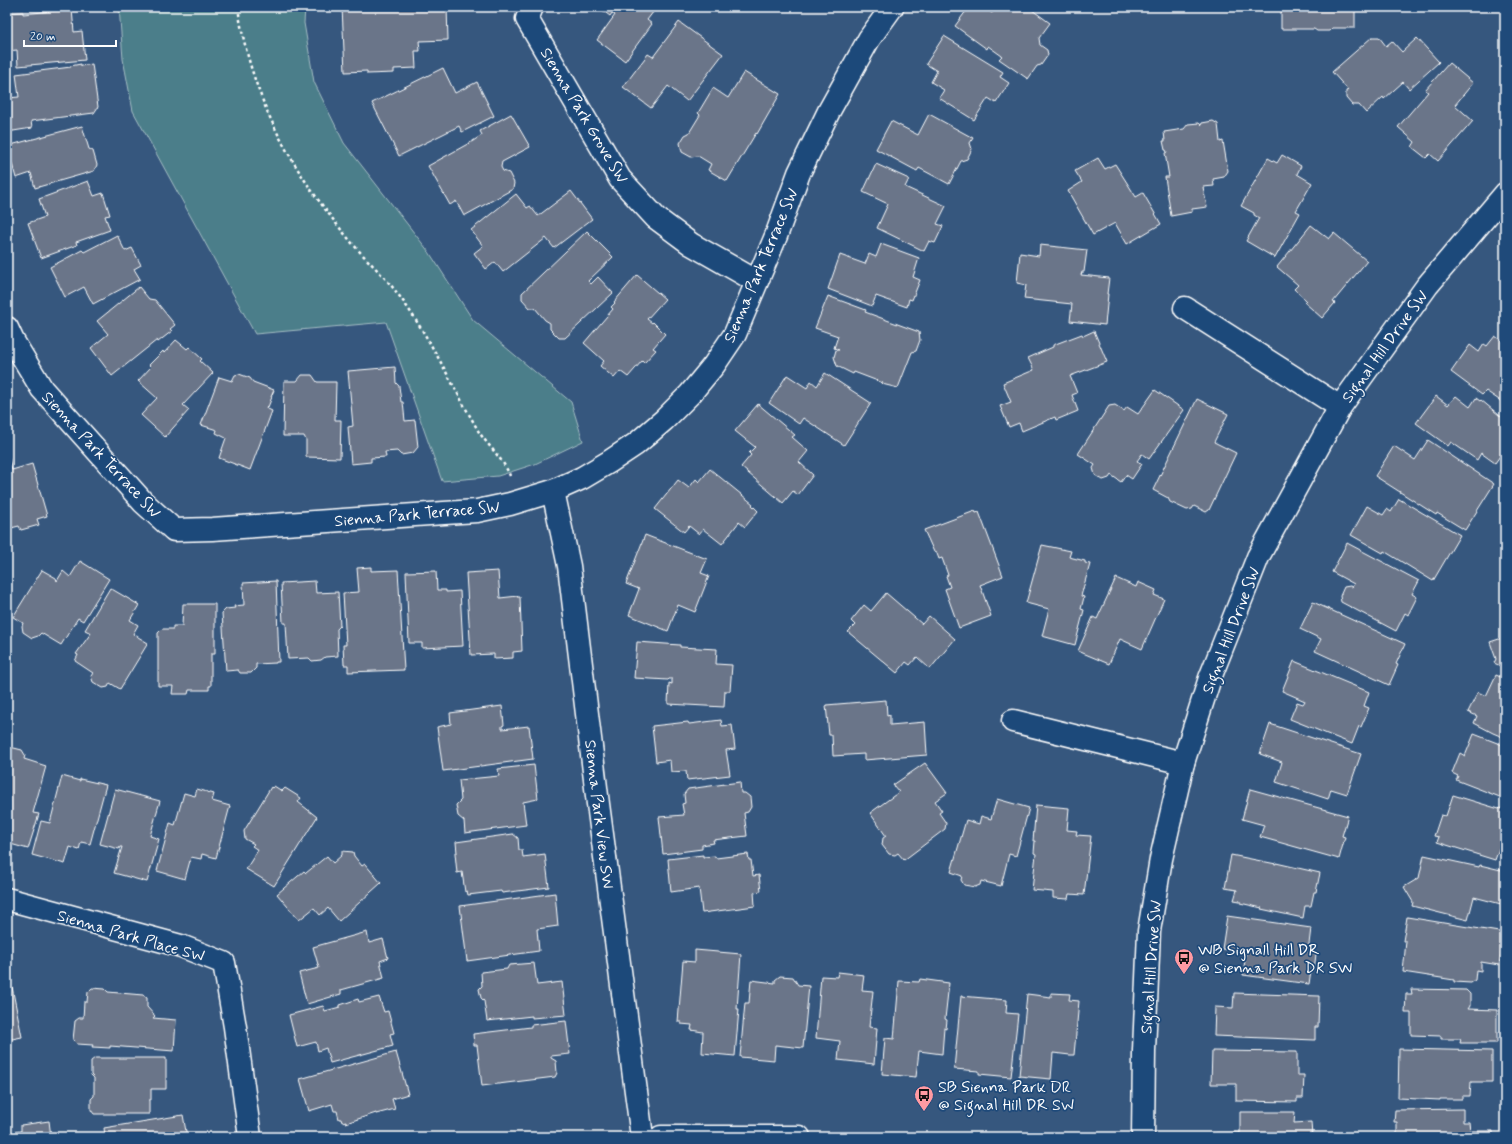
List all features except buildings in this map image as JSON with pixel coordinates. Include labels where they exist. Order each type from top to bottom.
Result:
[{"type":"street","name":"Sienna Park Grove SW","points":[[532,7],[527,19],[620,179],[656,218],[691,244],[756,281]]},
{"type":"street","name":"Sienna Park Terrace SW","points":[[9,338],[42,389],[143,502],[174,530],[212,529],[477,511],[510,504],[553,491],[582,478],[636,444],[664,420],[690,394],[714,365],[734,334],[776,236],[799,173],[829,111],[869,39],[892,7]]},
{"type":"street","name":"Signal Hill Drive SW","points":[[1143,1137],[1144,1051],[1149,931],[1161,859],[1183,763],[1210,678],[1258,557],[1340,407],[1427,286],[1505,194]]},
{"type":"street","points":[[1185,308],[1340,407]]},
{"type":"street","name":"Sienna Park View SW","points":[[553,491],[569,566],[598,804],[642,1137]]},
{"type":"street","points":[[1014,721],[1183,763]]},
{"type":"street","name":"Sienna Park Place SW","points":[[7,899],[180,946],[224,963],[235,1027],[250,1137]]},
{"type":"street","points":[[661,1137],[799,1137]]},
{"type":"path","points":[[238,7],[247,53],[257,86],[285,150],[303,180],[348,238],[394,288],[411,312],[431,342],[456,391],[480,432],[507,469],[510,478]]},
{"type":"green space","points":[[119,7],[305,7],[304,23],[314,82],[344,143],[429,252],[473,320],[571,402],[583,441],[535,464],[498,476],[442,481],[386,322],[255,334],[133,111],[123,59]]},
{"type":"place","name":"WB Signall Hill DR @ Sienna Park DR SW","points":[[1184,975]]},
{"type":"place","name":"SB Sienna Park DR @ Signal Hill DR SW","points":[[924,1112]]}]
